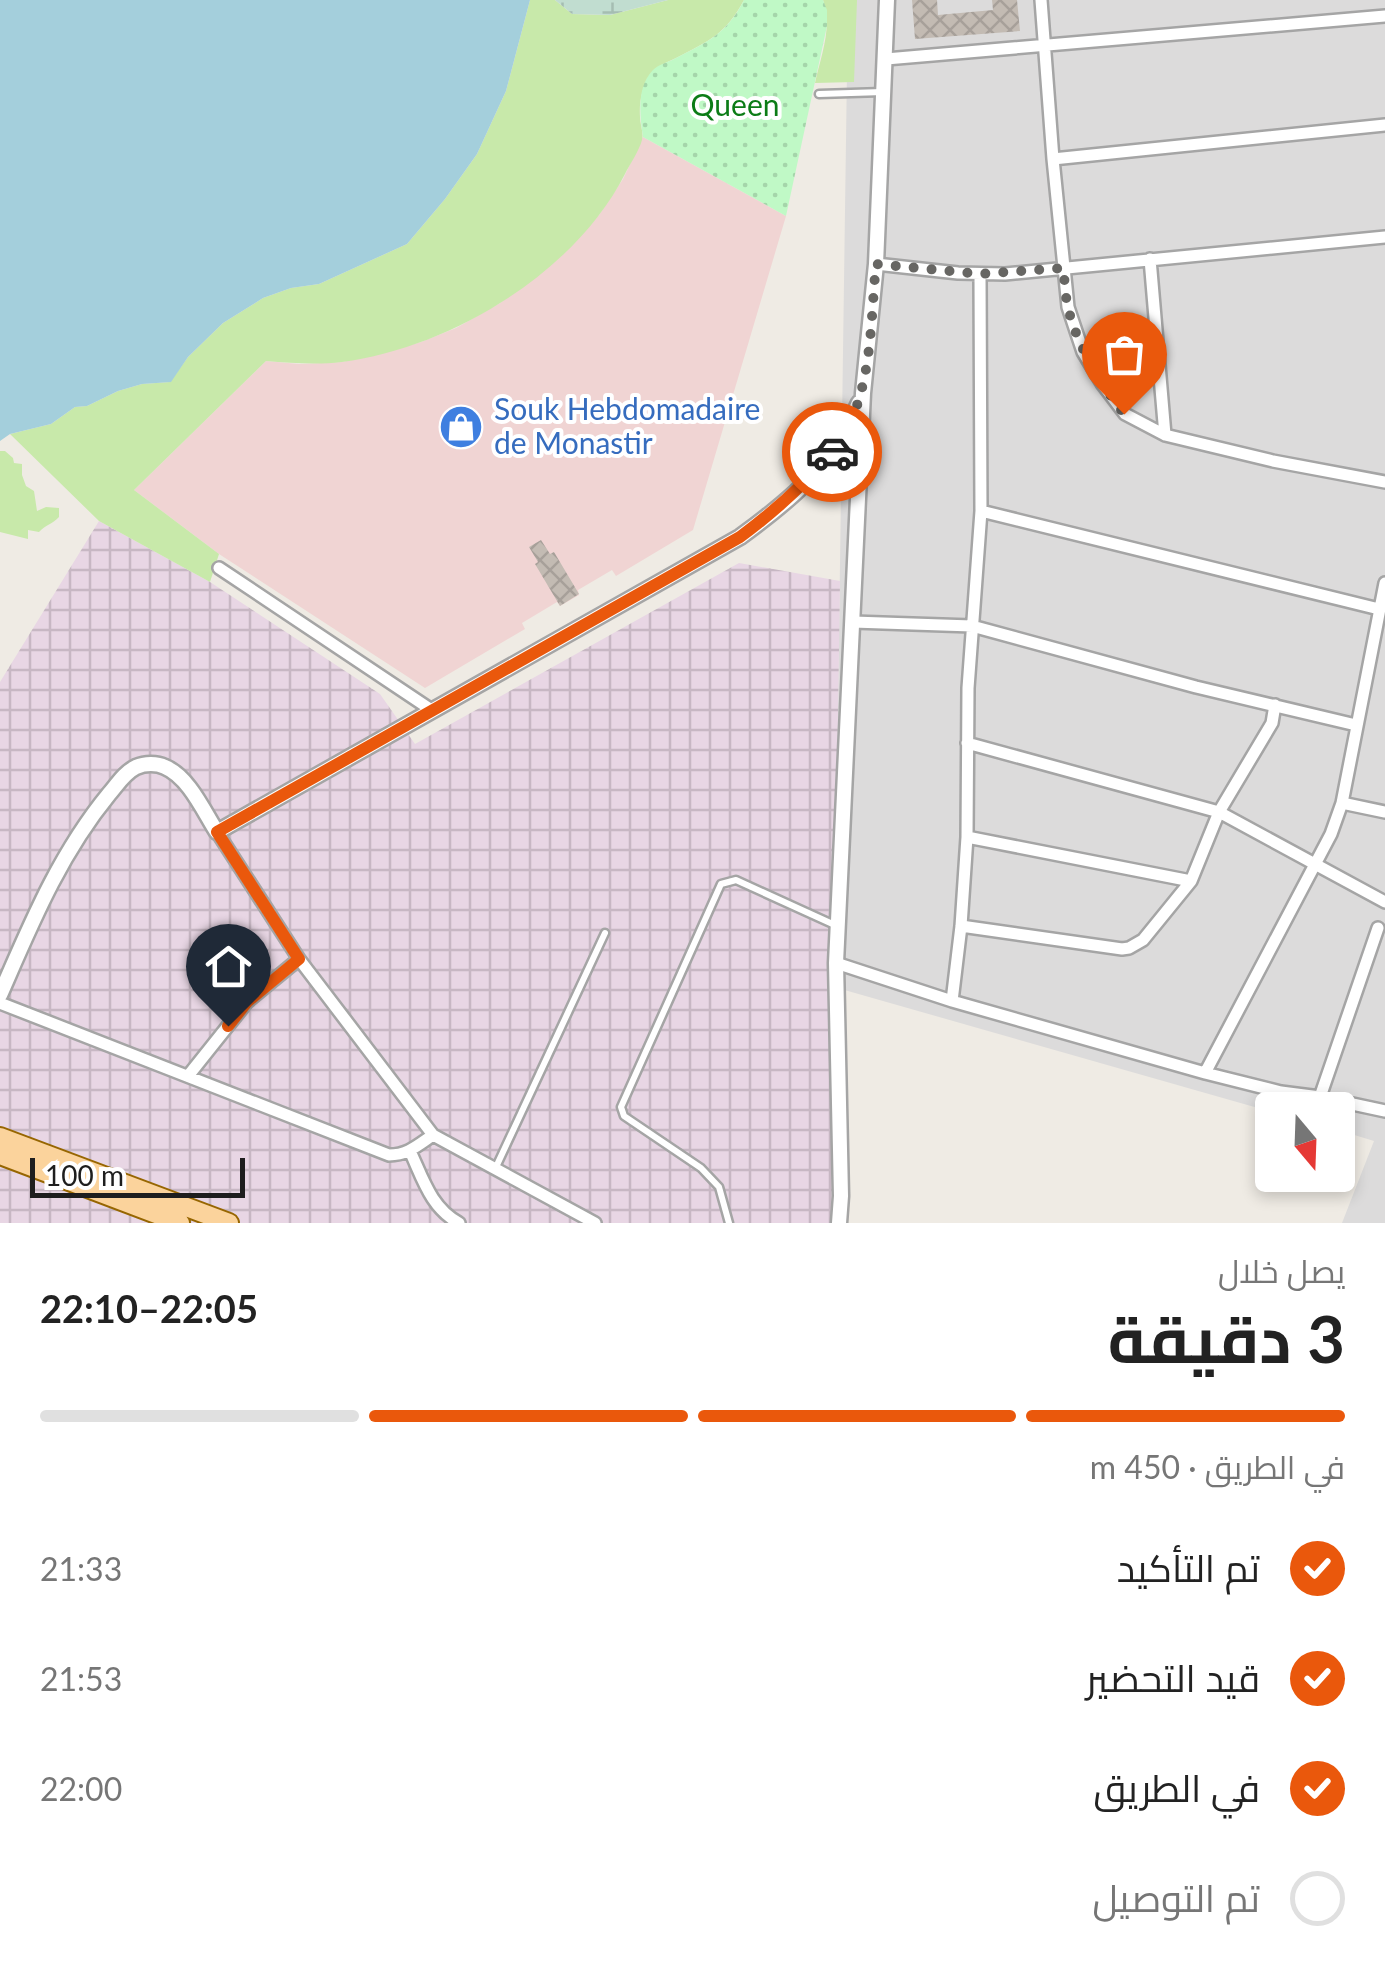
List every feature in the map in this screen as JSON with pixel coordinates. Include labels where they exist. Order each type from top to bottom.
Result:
[{"type":"main road","points":[[0,1138],[229,1223]]},
{"type":"main road","points":[[0,1155],[180,1223]]},
{"type":"street","points":[[839,1223],[836,963],[863,394],[876,264],[887,0]]},
{"type":"street","points":[[1041,0],[1068,307],[1084,352],[1103,385],[1124,414],[1165,435],[1385,482]]},
{"type":"street","points":[[886,60],[1385,16]]},
{"type":"street","points":[[1053,159],[1385,125]]},
{"type":"street","points":[[876,264],[980,274],[1385,237]]},
{"type":"street","points":[[1150,259],[1165,435]]},
{"type":"street","points":[[952,1001],[967,837],[966,744],[981,511],[980,274]]},
{"type":"street","points":[[217,832],[702,560],[764,520],[811,477],[843,438],[863,394]]},
{"type":"street","points":[[981,511],[1379,609]]},
{"type":"street","points":[[219,568],[434,711]]},
{"type":"street","points":[[1205,1073],[1330,834],[1342,802],[1385,583]]},
{"type":"street","points":[[853,622],[972,626],[1196,687],[1356,724]]},
{"type":"street","points":[[961,926],[1122,950],[1144,940],[1191,881],[1219,812],[1272,723],[1275,705]]},
{"type":"street","points":[[966,744],[1219,812],[1385,902]]},
{"type":"street","points":[[433,1135],[410,1151],[389,1156],[0,999],[43,897],[74,840],[123,777],[136,767],[149,764],[163,765],[175,773],[299,959],[433,1135],[595,1223]]},
{"type":"street","points":[[1342,802],[1385,812]]},
{"type":"street","points":[[967,837],[1191,881]]},
{"type":"street","points":[[1322,1092],[1383,927]]},
{"type":"street","points":[[188,1076],[247,1002],[299,959]]},
{"type":"street","points":[[836,963],[952,1001],[1281,1092]]},
{"type":"street","points":[[1355,1105],[1385,1111]]},
{"type":"street","points":[[410,1151],[431,1197],[446,1216],[459,1223]]},
{"type":"lane","points":[[819,94],[884,92]]},
{"type":"lane","points":[[729,1223],[719,1187],[701,1168],[624,1116],[621,1106],[720,884],[736,880],[838,926]]},
{"type":"lane","points":[[494,1170],[605,933]]},
{"type":"shaded area","points":[[848,0],[1385,0],[1385,1223],[1342,1223],[1374,1141],[1355,1135],[1355,1092],[1255,1092],[1255,1107],[834,987]]},
{"type":"shaded area","name":"Souk Hebdomadaire de Monastir","points":[[643,137],[786,216],[693,530],[616,576],[612,570],[560,606],[557,602],[522,623],[525,629],[425,688],[219,554],[134,490],[266,361],[342,362],[382,353],[456,328],[500,303],[573,244],[599,215],[623,179]]},
{"type":"shaded area","points":[[99,521],[210,582],[380,694],[415,744],[739,563],[840,581],[835,1223],[0,1223],[0,682]]},
{"type":"green space","points":[[530,0],[555,0],[572,14],[610,15],[668,0],[744,0],[716,35],[651,74],[642,94],[642,137],[634,157],[603,210],[542,273],[505,300],[425,341],[342,362],[266,361],[134,490],[219,554],[210,582],[99,521],[10,434],[51,424],[75,407],[87,406],[118,391],[170,382],[188,357],[223,323],[263,298],[319,284],[407,244],[477,154],[506,91]]},
{"type":"green space","points":[[555,0],[668,0],[610,15],[572,14]]},
{"type":"green space","name":"Queen","points":[[744,0],[823,0],[827,10],[827,26],[786,216],[643,137],[640,102],[653,70],[715,36]]},
{"type":"green space","points":[[823,0],[857,0],[854,82],[815,83],[826,31]]},
{"type":"green space","points":[[0,451],[5,451],[14,463],[22,464],[22,475],[26,486],[34,491],[37,511],[59,508],[59,517],[39,532],[28,530],[28,539],[0,532]]},
{"type":"water","points":[[0,0],[530,0],[506,91],[477,154],[407,244],[319,284],[263,298],[223,323],[188,357],[171,382],[118,391],[87,406],[75,407],[51,424],[10,434],[0,441]]},
{"type":"building","points":[[912,0],[937,0],[938,15],[993,10],[992,0],[1017,0],[1020,31],[915,39]]},
{"type":"building","points":[[541,540],[550,554],[554,552],[579,594],[560,606],[529,547]]},
{"type":"way so far","points":[[832,452],[843,438],[863,394],[876,264],[980,274],[1063,268],[1068,307],[1084,352],[1124,414]]},
{"type":"place","name":"Souk Hebdomadaire de Monastir","points":[[461,427]]},
{"type":"route","points":[[228,1026],[247,1002],[299,959],[217,832],[740,537],[776,510],[832,452]]}]
